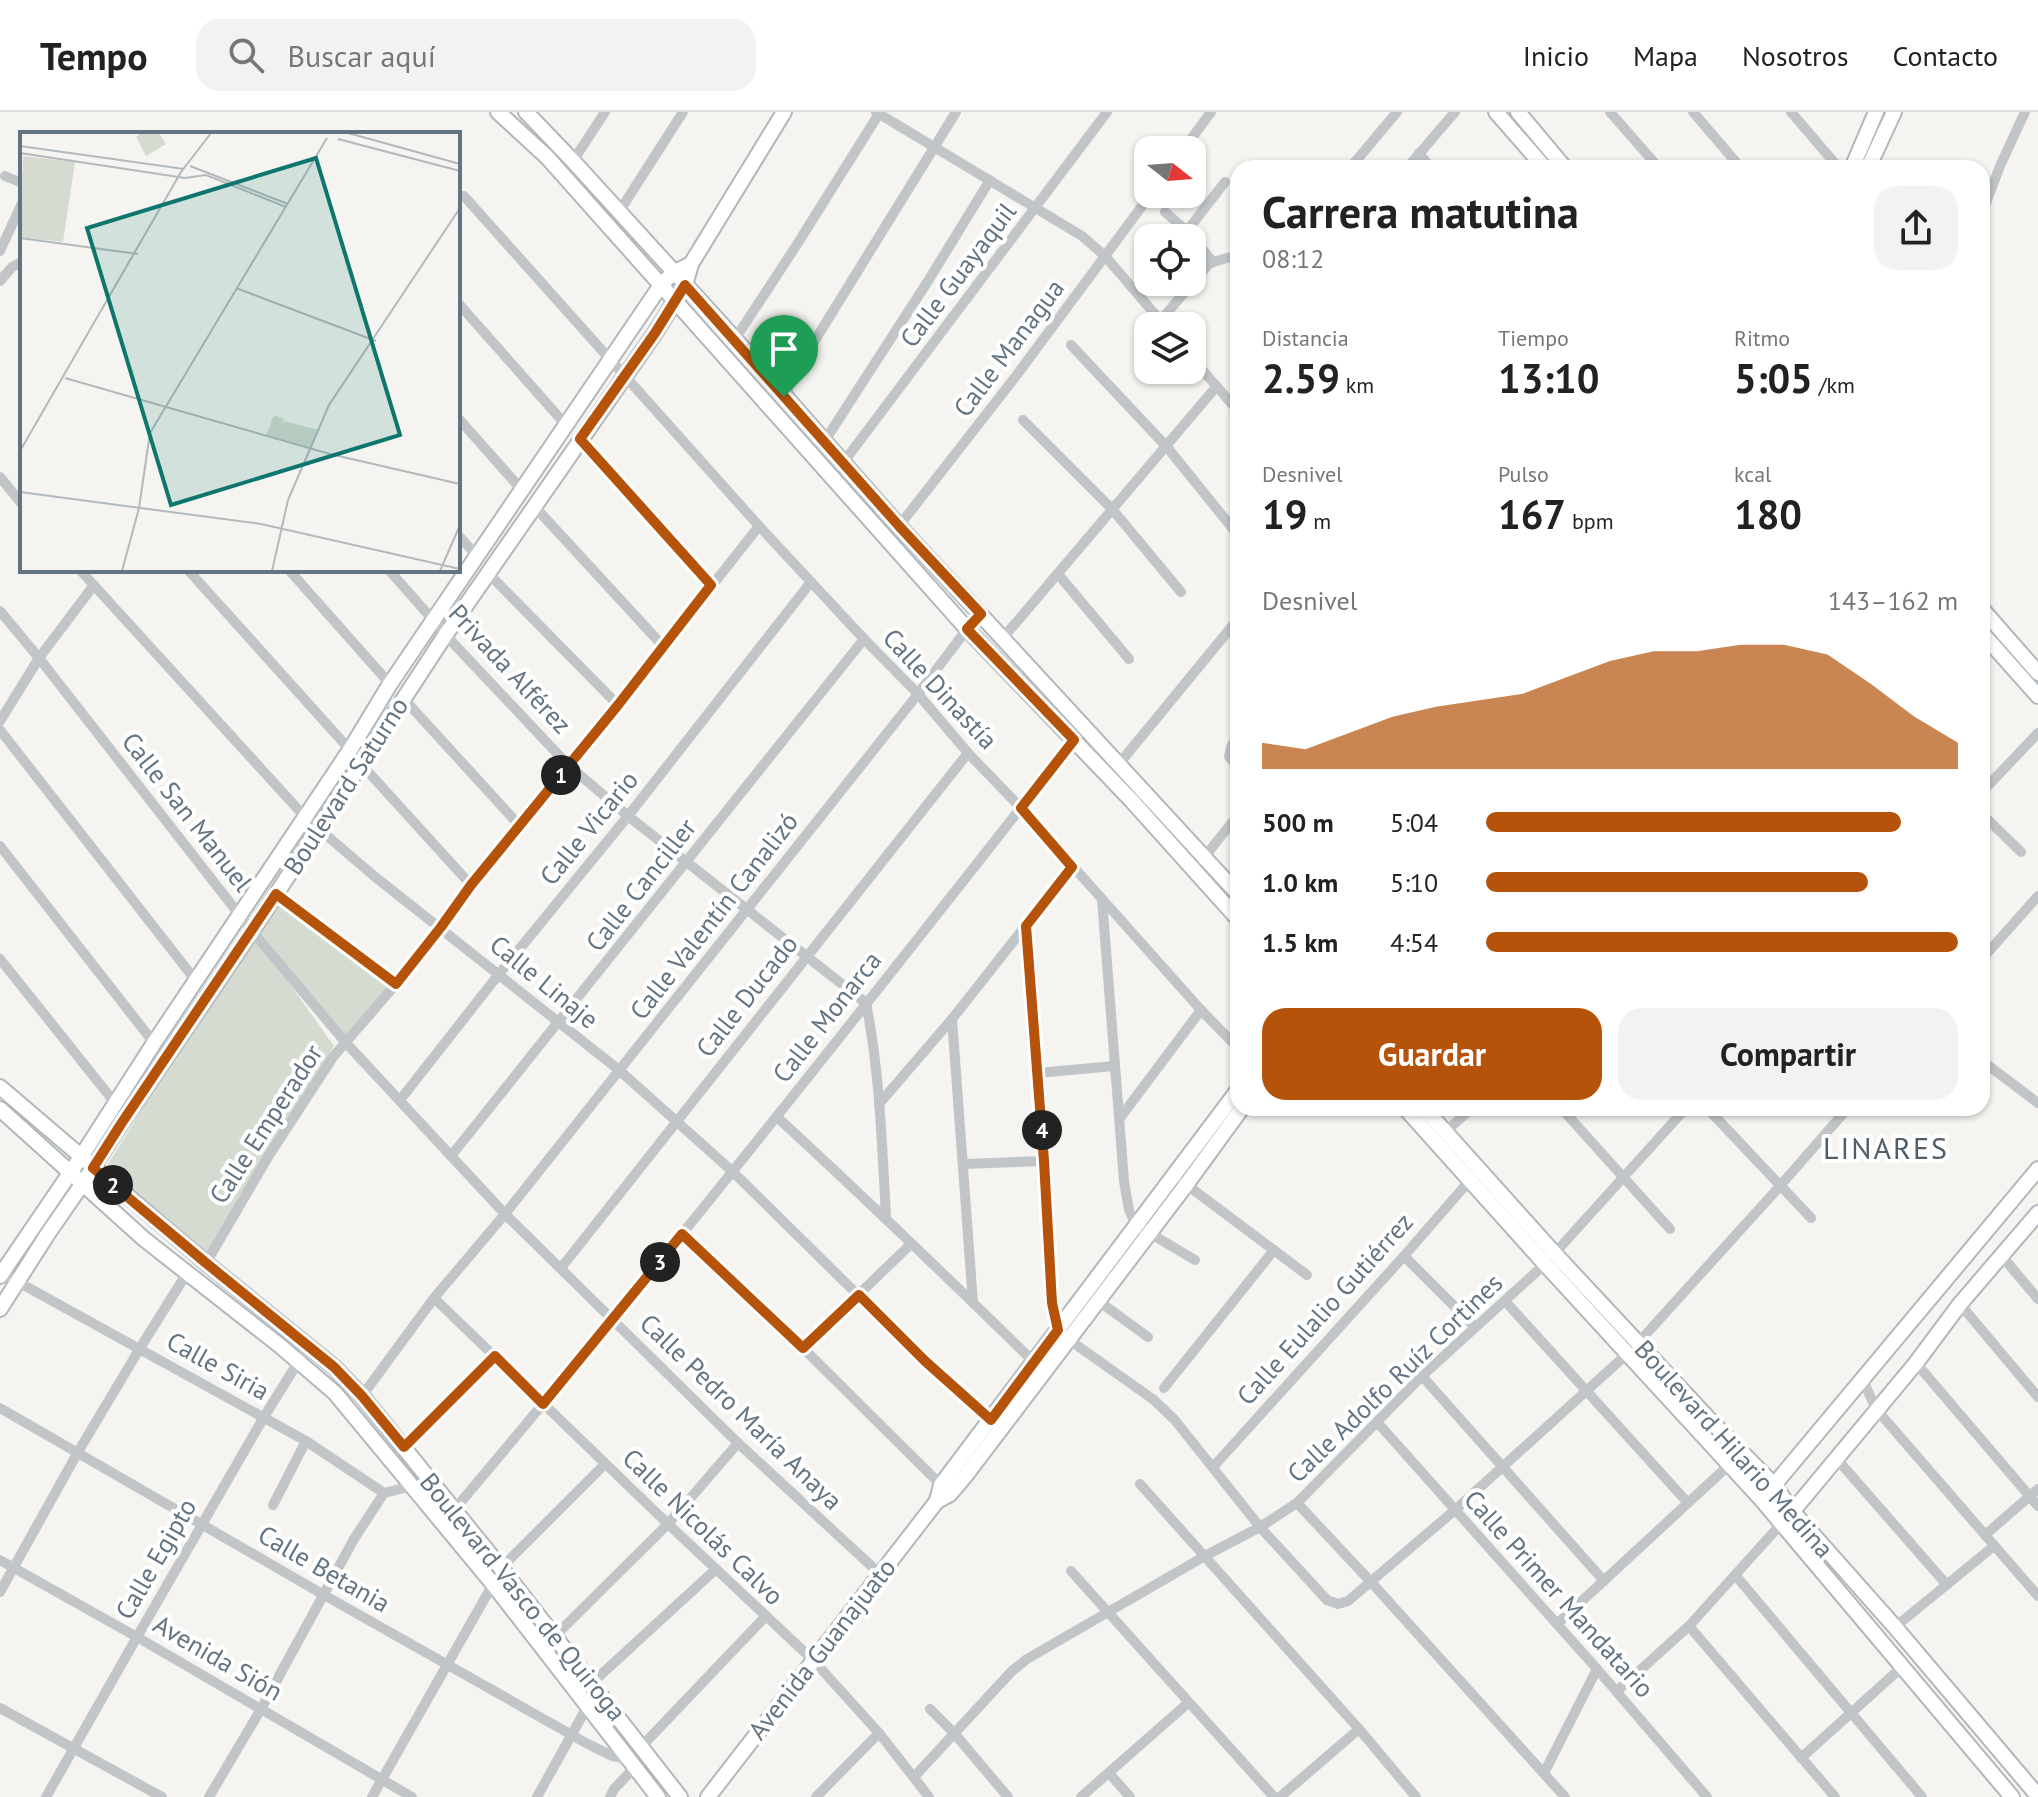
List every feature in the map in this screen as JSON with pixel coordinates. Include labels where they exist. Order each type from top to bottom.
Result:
[{"type":"street","points":[[498,112],[547,157],[967,629],[1230,910]]},
{"type":"street","points":[[527,112],[735,339],[899,526],[1230,885]]},
{"type":"street","points":[[573,161],[605,112]]},
{"type":"street","points":[[619,212],[683,112]]},
{"type":"street","name":"Boulevard Saturno","points":[[0,1309],[446,634],[676,301],[691,264],[784,112]]},
{"type":"street","points":[[784,397],[796,371],[956,112]]},
{"type":"street","name":"Calle Guayaquil","points":[[843,463],[1107,112]]},
{"type":"street","points":[[1193,136],[1211,112]]},
{"type":"street","points":[[1357,160],[1397,112]]},
{"type":"street","points":[[1413,160],[1455,112]]},
{"type":"street","points":[[1496,112],[1538,160]]},
{"type":"street","points":[[1610,112],[1652,160]]},
{"type":"street","points":[[1693,112],[1734,160]]},
{"type":"street","points":[[1791,112],[1832,160]]},
{"type":"street","points":[[1855,160],[1876,112]]},
{"type":"street","points":[[1872,160],[1894,112]]},
{"type":"street","points":[[1990,192],[2025,112]]},
{"type":"street","points":[[735,339],[878,113],[1082,236],[1105,256],[1153,312]]},
{"type":"street","points":[[1514,132],[1527,115],[1559,160]]},
{"type":"street","points":[[1419,153],[1425,160]]},
{"type":"street","points":[[5,176],[20,182]]},
{"type":"street","points":[[824,442],[990,180]]},
{"type":"street","points":[[1192,224],[1225,182]]},
{"type":"street","name":"Calle Dinastía","points":[[464,196],[759,526],[918,694],[968,753],[1230,1040]]},
{"type":"street","points":[[0,251],[20,207]]},
{"type":"street","name":"Calle Managua","points":[[899,526],[1016,376],[1141,208]]},
{"type":"street","points":[[1165,212],[1179,224]]},
{"type":"street","points":[[1206,254],[1213,262]]},
{"type":"street","points":[[1171,312],[1201,272],[1213,262],[1230,257]]},
{"type":"street","points":[[0,281],[20,263]]},
{"type":"street","name":"Boulevard Saturno","points":[[1,1274],[565,424],[661,285],[673,273],[691,264]]},
{"type":"street","points":[[460,305],[565,424]]},
{"type":"street","points":[[1071,345],[1166,446],[1230,525]]},
{"type":"street","points":[[1206,375],[1230,402]]},
{"type":"street","points":[[1003,638],[1216,387]]},
{"type":"street","points":[[460,420],[521,489]]},
{"type":"street","points":[[1023,420],[1112,509],[1181,592]]},
{"type":"street","points":[[580,439],[711,585]]},
{"type":"street","points":[[0,477],[20,502]]},
{"type":"street","points":[[535,507],[663,646]]},
{"type":"street","name":"Calle Emperador","points":[[206,1263],[318,1079],[759,526]]},
{"type":"street","points":[[460,537],[477,556]]},
{"type":"street","name":"Calle Linaje","points":[[82,572],[305,817],[374,876],[619,1070],[732,1171],[925,1361],[991,1420]]},
{"type":"street","points":[[190,572],[350,750]]},
{"type":"street","points":[[291,572],[390,684]]},
{"type":"street","name":"Privada Alférez","points":[[391,572],[568,765],[628,816],[866,1003]]},
{"type":"street","points":[[489,574],[618,705]]},
{"type":"street","points":[[1058,574],[1129,659]]},
{"type":"street","name":"Calle Vicario","points":[[400,1100],[811,582]]},
{"type":"street","points":[[0,721],[39,658],[94,585]]},
{"type":"street","name":"Calle San Manuel","points":[[0,611],[252,931],[346,1043],[505,1214]]},
{"type":"street","name":"Calle Valentín Canalizó","points":[[362,1396],[434,1298],[505,1214],[981,614]]},
{"type":"street","points":[[1990,618],[2038,673]]},
{"type":"street","points":[[1119,764],[1230,629]]},
{"type":"street","name":"Calle Canciller","points":[[451,1156],[864,639]]},
{"type":"street","points":[[1990,642],[2038,696]]},
{"type":"street","points":[[404,699],[519,825]]},
{"type":"street","points":[[0,730],[196,981]]},
{"type":"street","points":[[1990,784],[2038,733]]},
{"type":"street","name":"Calle Monarca","points":[[454,1510],[777,1117],[1074,740]]},
{"type":"street","name":"Calle Ducado","points":[[561,1268],[968,753]]},
{"type":"street","points":[[361,764],[471,885]]},
{"type":"street","points":[[1990,822],[2021,852]]},
{"type":"street","points":[[1194,869],[1230,825]]},
{"type":"street","points":[[0,846],[154,1043]]},
{"type":"street","points":[[879,1104],[952,1019],[1072,867]]},
{"type":"street","points":[[276,894],[396,984]]},
{"type":"street","points":[[1990,950],[2038,896]]},
{"type":"street","points":[[1102,899],[1114,1066],[1129,1210],[1142,1229],[1195,1260]]},
{"type":"street","points":[[1026,926],[1052,1303],[1063,1335],[1154,1400],[1174,1419],[1260,1527],[1327,1600],[1338,1604],[1348,1601],[1371,1582],[1586,1393],[1632,1348],[1841,1116]]},
{"type":"street","points":[[0,959],[115,1103]]},
{"type":"street","points":[[866,1003],[879,1104],[886,1217]]},
{"type":"street","points":[[1120,1118],[1201,1010]]},
{"type":"street","points":[[952,1019],[973,1303]]},
{"type":"street","points":[[1038,1073],[1114,1066]]},
{"type":"street","points":[[1990,1067],[2038,1103]]},
{"type":"street","name":"Boulevard Vasco de Quiroga","points":[[0,1087],[206,1263],[334,1367],[362,1396],[680,1797]]},
{"type":"street","name":"Avenida Guanajuato","points":[[1181,1180],[1230,1103]]},
{"type":"street","name":"Boulevard Vasco de Quiroga","points":[[0,1109],[144,1239],[335,1393],[493,1584],[658,1797]]},
{"type":"street","name":"Avenida Guanajuato","points":[[708,1797],[1142,1229],[1235,1116]]},
{"type":"street","name":"Boulevard Hilario Medina","points":[[1412,1116],[1632,1348],[2010,1796]]},
{"type":"street","name":"Boulevard Hilario Medina","points":[[1431,1116],[1550,1259]]},
{"type":"street","points":[[1445,1132],[1463,1116]]},
{"type":"street","points":[[1568,1116],[1670,1229]]},
{"type":"street","name":"Calle Adolfo Ruíz Cortines","points":[[914,1777],[1012,1671],[1027,1659],[1297,1503],[1422,1376],[1550,1259],[1679,1116]]},
{"type":"street","points":[[1714,1116],[1811,1218]]},
{"type":"street","points":[[777,1117],[886,1217],[1034,1362]]},
{"type":"street","points":[[964,1164],[1044,1161]]},
{"type":"street","points":[[1761,1499],[2038,1169]]},
{"type":"street","points":[[1181,1180],[1307,1275]]},
{"type":"street","name":"Calle Eulalio Gutiérrez","points":[[1213,1467],[1470,1180]]},
{"type":"street","points":[[1617,1691],[1689,1626],[1793,1512],[1916,1363],[1960,1304],[2038,1213]]},
{"type":"street","name":"Calle Pedro María Anaya","points":[[505,1214],[738,1443],[879,1573]]},
{"type":"street","name":"Avenida Guanajuato","points":[[943,1493],[1034,1362],[1097,1300],[1142,1229]]},
{"type":"street","points":[[682,1234],[803,1348],[943,1493]]},
{"type":"street","points":[[803,1348],[911,1244]]},
{"type":"street","points":[[1164,1388],[1274,1250]]},
{"type":"street","points":[[2001,1255],[2038,1299]]},
{"type":"street","points":[[1404,1256],[1475,1327]]},
{"type":"street","points":[[0,1592],[78,1452],[187,1273]]},
{"type":"street","name":"Calle Siria","points":[[1,1274],[17,1280],[306,1441],[384,1493]]},
{"type":"street","name":"Calle Nicolás Calvo","points":[[434,1298],[813,1660],[879,1733],[929,1797]]},
{"type":"street","points":[[1097,1300],[1148,1337]]},
{"type":"street","points":[[1505,1301],[1688,1503]]},
{"type":"street","points":[[1960,1304],[2038,1397]]},
{"type":"street","name":"Calle Egipto","points":[[46,1797],[308,1346]]},
{"type":"street","name":"Boulevard Hilario Medina","points":[[1632,1348],[1707,1417],[1774,1485],[1793,1512],[2038,1796]]},
{"type":"street","points":[[404,1447],[495,1356]]},
{"type":"street","points":[[1916,1363],[2034,1492],[2038,1506]]},
{"type":"street","points":[[1422,1376],[1604,1581]]},
{"type":"street","points":[[1862,1378],[1876,1409],[2038,1596]]},
{"type":"street","name":"Calle Betania","points":[[0,1408],[572,1735],[632,1763]]},
{"type":"street","name":"Calle Primer Mandatario","points":[[1377,1422],[1617,1691],[1707,1797]]},
{"type":"street","points":[[273,1505],[306,1441]]},
{"type":"street","points":[[555,1636],[668,1524],[738,1443]]},
{"type":"street","points":[[1836,1458],[1947,1585]]},
{"type":"street","points":[[501,1568],[605,1464]]},
{"type":"street","points":[[1557,1624],[1729,1465]]},
{"type":"street","points":[[1140,1484],[1416,1797]]},
{"type":"street","points":[[209,1797],[354,1539],[384,1493],[412,1486]]},
{"type":"street","points":[[1985,1535],[2034,1492]]},
{"type":"street","points":[[1297,1503],[1565,1797]]},
{"type":"street","points":[[1895,1627],[1994,1546]]},
{"type":"street","name":"Avenida Sión","points":[[0,1560],[412,1797]]},
{"type":"street","points":[[592,1683],[716,1569]]},
{"type":"street","points":[[1071,1571],[1274,1797]]},
{"type":"street","points":[[1736,1576],[1922,1797]]},
{"type":"street","points":[[372,1797],[493,1584]]},
{"type":"street","points":[[642,1746],[765,1617]]},
{"type":"street","points":[[1689,1626],[1835,1797]]},
{"type":"street","points":[[1801,1758],[1902,1667]]},
{"type":"street","points":[[1544,1773],[1597,1669]]},
{"type":"street","points":[[1081,1797],[1188,1703]]},
{"type":"street","points":[[537,1797],[587,1707]]},
{"type":"street","points":[[0,1708],[162,1797]]},
{"type":"street","points":[[930,1709],[1008,1797]]},
{"type":"street","points":[[1280,1797],[1359,1729]]},
{"type":"street","points":[[816,1797],[879,1733]]},
{"type":"street","points":[[615,1794],[632,1763]]},
{"type":"street","points":[[1109,1773],[1130,1797]]},
{"type":"shaded area","points":[[276,894],[396,984],[346,1043],[261,943],[334,1046],[205,1257],[106,1167]]},
{"type":"district","name":"LINARES","points":[[1886,1149]]},
{"type":"route","points":[[685,285],[784,397],[981,614],[967,629],[1074,740],[1021,808],[1072,867],[1026,926],[1052,1303],[1058,1330],[991,1420],[925,1361],[859,1295],[803,1348],[682,1234],[543,1404],[495,1356],[404,1447],[334,1367],[93,1168],[276,894],[396,984],[471,885],[711,585],[580,439],[685,285]]}]
